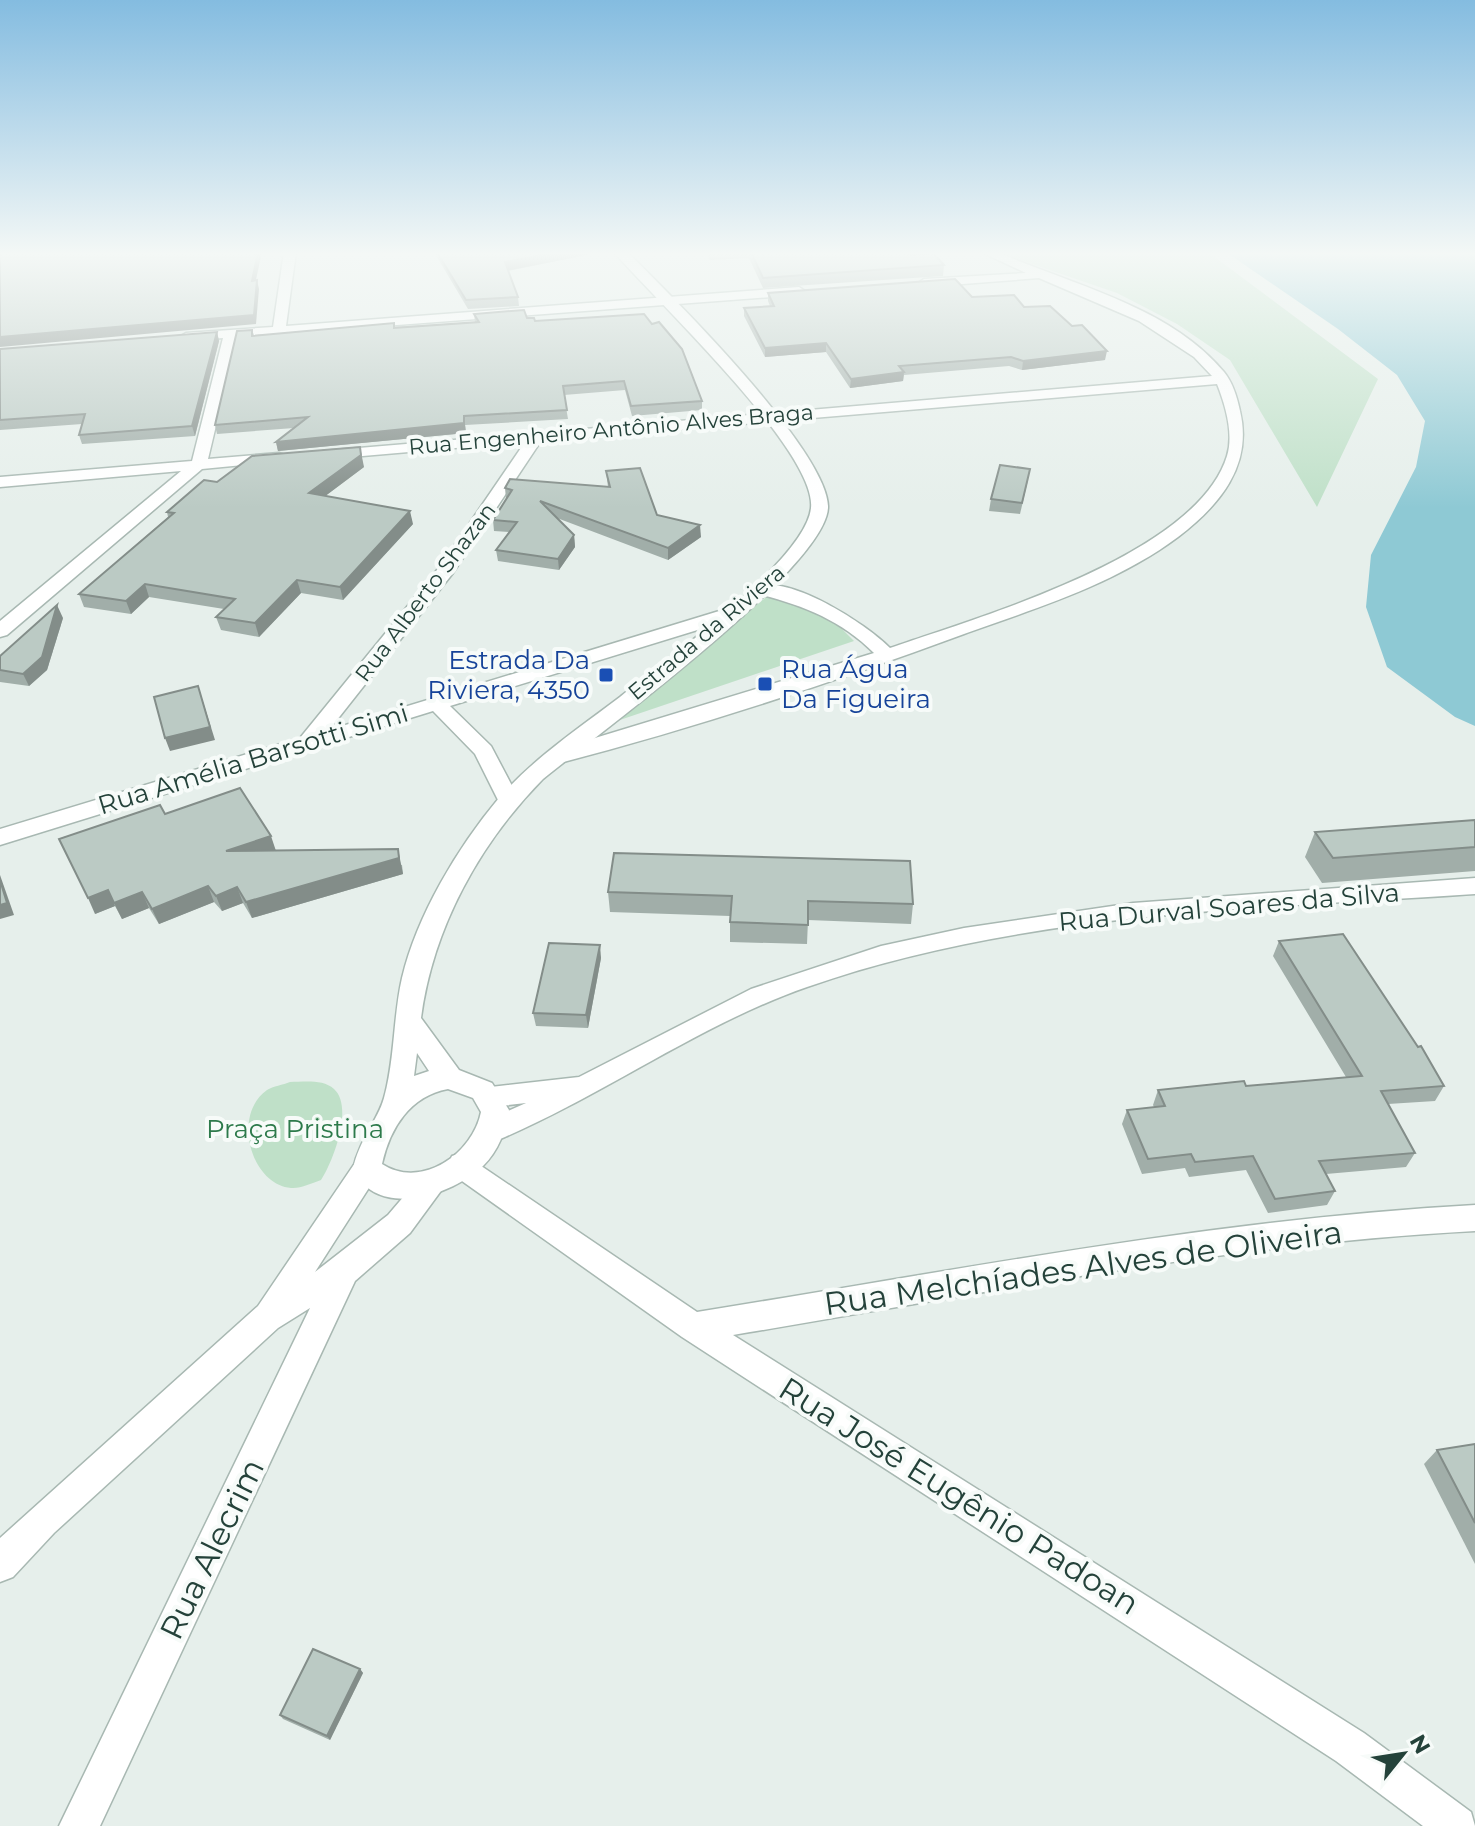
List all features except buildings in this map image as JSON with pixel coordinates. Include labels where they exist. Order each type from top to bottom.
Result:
[{"type":"street","points":[[170,338],[182,337]]},
{"type":"street","points":[[0,631],[199,464],[230,337]]},
{"type":"street","name":"Estrada da Riviera","points":[[397,1103],[415,976],[434,925],[509,801],[556,757],[764,590],[805,546],[818,526],[820,506],[810,476],[769,415],[701,337]]},
{"type":"street","points":[[556,757],[740,705],[887,656],[1095,580],[1167,538],[1202,506],[1235,456],[1235,422],[1222,379],[1195,348],[1177,337]]},
{"type":"street","name":"Rua Engenheiro Antônio Alves Braga","points":[[0,482],[1222,379]]},
{"type":"street","name":"Rua Alberto Shazan","points":[[308,742],[447,569],[536,437]]},
{"type":"street","points":[[764,590],[801,598],[836,612],[866,633],[887,656]]},
{"type":"street","name":"Rua Amélia Barsotti Simi","points":[[0,837],[736,612]]},
{"type":"street","points":[[436,703],[484,751],[509,801]]},
{"type":"street","name":"Rua Durval Soares da Silva","points":[[495,1129],[546,1109],[641,1053],[796,981],[923,946],[1146,909],[1475,886]]},
{"type":"street","points":[[409,1022],[449,1078]]},
{"type":"street","points":[[267,1318],[367,1169],[370,1152],[397,1103],[419,1085],[449,1078],[474,1082],[492,1096],[497,1112],[495,1129],[482,1149],[432,1184],[413,1189],[393,1187],[376,1181],[367,1169]]},
{"type":"street","name":"Rua Durval Soares da Silva","points":[[492,1096],[584,1086]]},
{"type":"street","name":"Rua José Eugênio Padoan","points":[[462,1165],[693,1327],[1337,1739],[1457,1826]]},
{"type":"street","points":[[0,1564],[42,1521],[267,1318],[344,1271],[399,1224],[432,1184]]},
{"type":"street","name":"Rua Melchíades Alves de Oliveira","points":[[693,1327],[1128,1256],[1419,1221],[1475,1218]]},
{"type":"street","name":"Rua Alecrim","points":[[79,1826],[344,1271]]},
{"type":"green space","points":[[1196,337],[1322,337],[1378,379],[1317,507],[1230,360]]},
{"type":"green space","points":[[770,594],[833,620],[854,641],[608,724]]},
{"type":"green space","name":"Praça Pristina","points":[[290,1082],[330,1086],[340,1097],[342,1108],[336,1148],[321,1180],[295,1188],[277,1184],[265,1174],[256,1162],[248,1130],[256,1101],[267,1090]]},
{"type":"water","points":[[1349,337],[1475,337],[1475,726],[1455,717],[1387,667],[1366,607],[1371,555],[1416,467],[1425,421],[1397,375]]},
{"type":"place","name":"Estrada Da Riviera, 4350","points":[[606,675]]},
{"type":"place","name":"Rua Água Da Figueira","points":[[765,684]]}]
